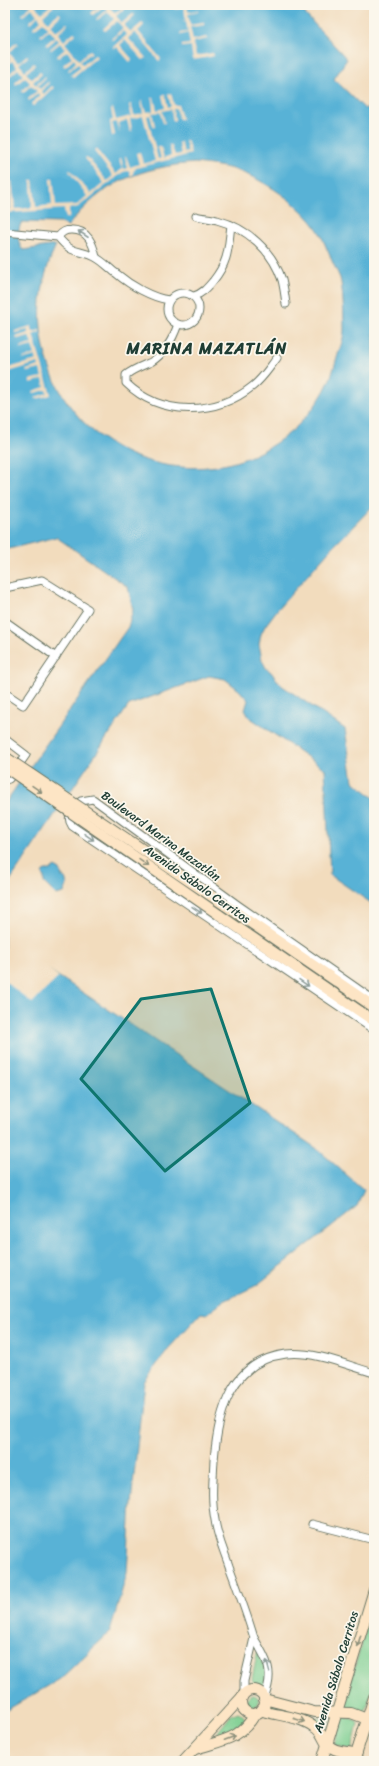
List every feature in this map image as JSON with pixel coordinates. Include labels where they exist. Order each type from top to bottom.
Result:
[{"type":"main road","name":"Avenida Sábalo Cerritos","points":[[5,757],[225,905],[300,953],[374,1007]]},
{"type":"main road","name":"Avenida Sábalo Cerritos","points":[[5,767],[218,914],[291,969],[374,1022]]},
{"type":"main road","name":"Avenida Sábalo Cerritos","points":[[322,1761],[374,1590]]},
{"type":"main road","points":[[183,1761],[243,1695],[251,1690],[255,1691],[266,1712],[308,1723],[321,1732],[327,1744],[356,1757],[374,1696]]},
{"type":"main road","points":[[243,1695],[241,1705],[248,1713],[262,1705],[314,1712],[351,1713],[367,1719]]},
{"type":"main road","points":[[195,1749],[233,1737],[242,1732],[248,1726],[262,1705]]},
{"type":"street","points":[[196,216],[216,219],[231,225],[248,234],[261,245],[277,269],[282,281],[286,304]]},
{"type":"street","points":[[194,296],[199,307],[198,316],[188,324],[178,324],[171,320],[167,312],[170,300],[177,294],[182,293],[194,296],[203,292],[224,267],[231,225]]},
{"type":"street","points":[[58,237],[66,230],[76,230],[82,232],[90,240],[96,257]]},
{"type":"street","points":[[5,232],[58,237],[64,245],[71,250],[96,257],[131,284],[163,299],[170,300]]},
{"type":"street","points":[[178,324],[175,333],[161,354],[153,360],[128,373],[125,379],[130,387],[142,396],[154,402],[186,409],[204,408],[221,404],[244,393],[263,376],[277,358]]},
{"type":"street","points":[[5,588],[42,580],[88,609],[23,705],[5,693]]},
{"type":"street","points":[[5,621],[56,657]]},
{"type":"street","points":[[5,739],[26,755],[9,779],[5,780]]},
{"type":"street","name":"Boulevard Marina Mazatlán","points":[[374,1000],[300,953],[93,799],[81,801],[70,814],[69,822],[72,826],[291,969],[374,1030]]},
{"type":"street","points":[[262,1705],[269,1683],[270,1672],[263,1652],[254,1638],[219,1538],[215,1521],[213,1478],[217,1437],[224,1404],[231,1389],[246,1372],[270,1358],[280,1355],[304,1354],[374,1373]]},
{"type":"street","points":[[312,1524],[374,1540]]},
{"type":"street","points":[[243,1695],[244,1681],[254,1638]]},
{"type":"highlighted area","points":[[211,989],[250,1103],[165,1171],[81,1079],[141,999]]},
{"type":"green space","points":[[374,1601],[374,1684],[365,1713],[346,1709],[343,1706]]},
{"type":"green space","points":[[258,1649],[268,1674],[265,1684],[260,1686],[255,1685],[252,1679]]},
{"type":"green space","points":[[255,1695],[258,1696],[258,1706],[251,1707],[248,1706],[247,1699],[248,1696]]},
{"type":"green space","points":[[272,1704],[311,1718],[330,1719],[326,1731],[312,1721],[271,1707]]},
{"type":"green space","points":[[238,1712],[242,1714],[246,1720],[243,1728],[209,1743],[231,1715]]},
{"type":"green space","points":[[345,1717],[356,1720],[358,1724],[352,1750],[334,1745],[341,1719]]},
{"type":"water","points":[[5,5],[301,5],[306,15],[347,59],[334,79],[365,109],[374,103],[374,505],[327,553],[277,610],[265,626],[261,634],[259,644],[262,660],[266,668],[281,685],[345,729],[353,781],[374,798],[374,905],[330,875],[325,769],[249,717],[245,710],[248,700],[239,690],[225,679],[209,676],[129,705],[5,888],[5,803],[128,627],[133,610],[128,587],[56,537],[5,550]],"holes":[[[195,163],[230,168],[252,177],[275,190],[306,215],[321,235],[340,278],[344,311],[344,333],[329,382],[308,415],[282,439],[255,454],[227,464],[197,468],[181,467],[142,459],[108,442],[81,419],[60,390],[46,356],[41,320],[44,283],[56,245],[23,250],[18,236],[19,228],[22,222],[61,223],[68,226],[95,198],[109,188],[140,173],[157,168]]]},
{"type":"water","points":[[55,867],[60,870],[62,877],[65,877],[67,885],[64,893],[56,895],[44,883],[44,876],[42,874],[45,870],[51,870]]},
{"type":"water","points":[[5,936],[40,964],[316,1148],[364,1190],[357,1206],[257,1285],[224,1301],[207,1314],[201,1313],[168,1349],[144,1382],[131,1503],[127,1573],[110,1632],[60,1679],[5,1711]]},
{"type":"pier","points":[[30,5],[36,5],[35,6],[42,13],[51,5],[54,6],[43,16],[48,22],[59,13],[61,15],[50,25],[56,32],[67,23],[68,24],[58,34],[64,41],[74,32],[76,34],[65,43],[79,60],[90,50],[92,52],[80,62],[83,65],[95,55],[97,57],[73,77],[71,75],[81,67],[78,64],[69,71],[68,70],[76,62],[74,59],[65,67],[63,65],[72,57],[67,51],[58,58],[57,56],[65,49],[60,43],[51,50],[50,49],[59,41],[57,38],[47,46],[46,44],[55,36],[49,30],[41,37],[40,35],[48,28],[43,22],[34,29],[33,27],[41,20],[38,16],[30,24],[29,22],[37,15],[32,8],[23,16],[22,14],[31,6]]},
{"type":"pier","points":[[101,5],[104,5],[93,15],[91,13]]},
{"type":"pier","points":[[104,5],[110,5],[109,7],[115,13],[126,5],[127,6],[116,16],[122,23],[133,14],[135,15],[124,25],[131,32],[142,23],[144,25],[138,31],[161,59],[159,61],[135,32],[128,38],[146,58],[143,60],[125,40],[120,45],[132,59],[130,62],[117,47],[114,49],[113,47],[127,35],[123,31],[113,40],[111,39],[123,28],[117,21],[105,31],[103,29],[114,19],[108,12],[97,20],[96,19],[107,9]]},
{"type":"pier","points":[[187,5],[188,12],[198,10],[198,12],[188,14],[190,25],[204,23],[204,25],[190,27],[193,40],[207,37],[207,39],[193,42],[196,56],[213,53],[214,56],[193,60],[191,46],[182,47],[182,45],[190,44],[188,33],[180,35],[180,33],[188,32],[186,21],[177,22],[186,20],[184,8],[176,8]]},
{"type":"pier","points":[[17,42],[18,44],[9,53],[18,63],[27,55],[28,57],[19,64],[25,71],[34,63],[35,65],[26,73],[32,79],[40,72],[42,74],[33,82],[36,85],[45,77],[46,78],[37,86],[40,89],[48,82],[49,83],[41,91],[44,94],[52,86],[54,88],[33,106],[31,104],[40,96],[38,93],[29,101],[28,99],[37,91],[31,85],[23,93],[22,91],[30,83],[25,77],[16,85],[15,83],[23,75],[18,69],[10,76],[8,75],[17,67],[12,61],[5,67],[5,64],[10,59],[5,53],[5,47],[8,50]]},
{"type":"pier","points":[[171,93],[174,105],[178,105],[182,119],[179,119],[176,108],[173,109],[175,120],[173,121],[171,109],[162,111],[165,123],[163,123],[160,112],[152,113],[155,126],[153,126],[150,115],[147,116],[158,159],[161,159],[158,147],[161,147],[164,158],[171,155],[169,145],[171,145],[175,155],[181,154],[179,143],[181,142],[184,153],[188,152],[185,140],[187,140],[191,154],[136,168],[133,175],[130,176],[130,172],[123,172],[78,207],[69,209],[69,218],[66,218],[64,209],[5,213],[5,210],[11,209],[10,182],[12,181],[15,209],[31,208],[31,180],[33,180],[36,207],[52,205],[50,179],[53,178],[56,206],[77,205],[87,196],[69,171],[70,170],[91,194],[104,183],[85,158],[87,157],[107,181],[113,176],[94,151],[96,149],[116,174],[122,169],[119,158],[121,158],[124,169],[127,168],[125,156],[130,167],[139,164],[136,153],[140,152],[143,164],[155,161],[143,116],[130,119],[132,131],[130,131],[127,120],[118,123],[120,134],[116,122],[112,123],[115,135],[112,136],[110,121],[113,120],[111,109],[113,108],[116,120],[131,116],[129,105],[131,104],[134,115],[143,113],[141,101],[146,112],[153,111],[152,98],[154,98],[157,110],[165,108],[162,95],[165,95],[168,107],[171,106],[168,94]]},
{"type":"pier","points":[[31,326],[33,332],[40,330],[40,332],[33,335],[51,395],[36,399],[36,397],[47,393],[46,390],[34,393],[33,391],[45,387],[43,379],[30,383],[30,380],[42,377],[40,369],[27,372],[26,370],[39,366],[38,363],[5,373],[5,369],[37,360],[35,356],[23,358],[35,354],[32,346],[20,349],[20,347],[32,344],[29,336],[17,339],[16,337],[28,333],[28,330],[15,333],[15,331]]},
{"type":"pier","points":[[5,934],[59,977],[32,1003],[5,981]]},
{"type":"district","name":"MARINA MAZATLÁN","points":[[207,348]]}]
